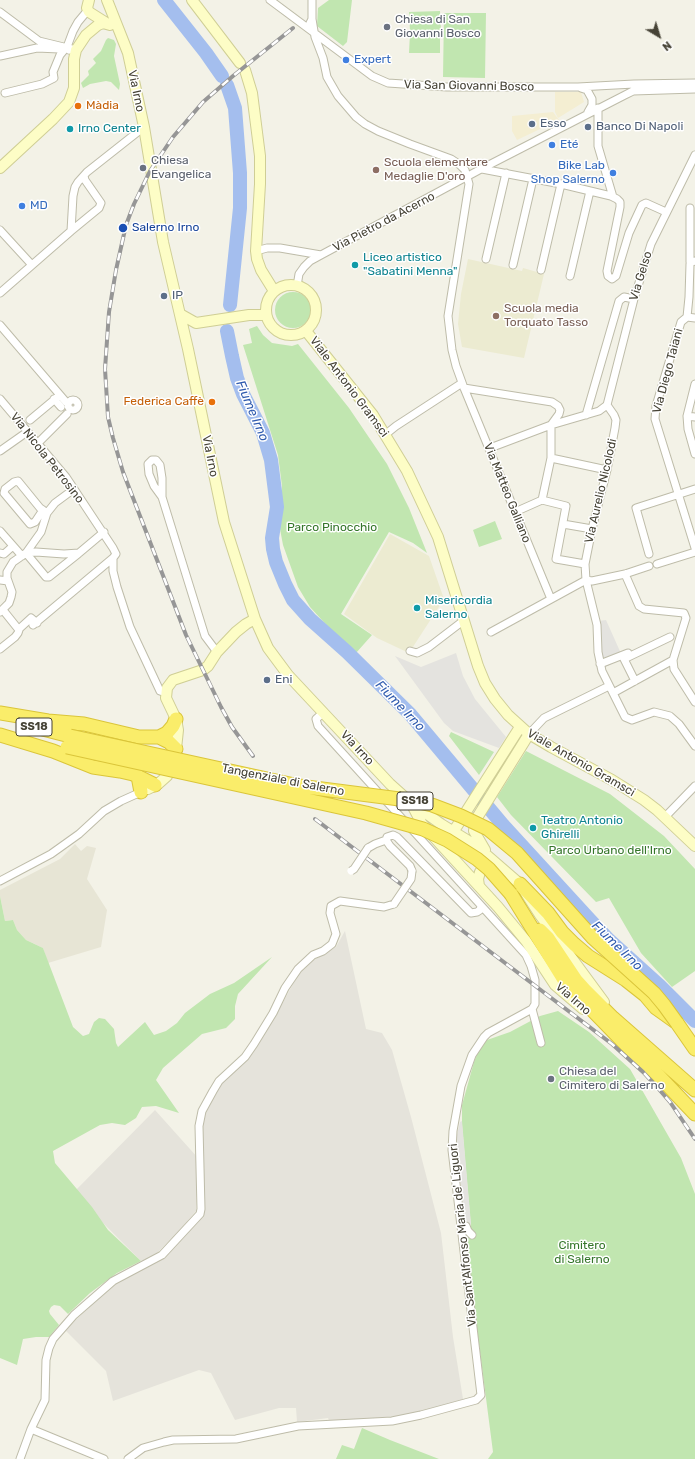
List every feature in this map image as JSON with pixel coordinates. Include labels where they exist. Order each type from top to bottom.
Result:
[{"type":"highway","points":[[0,713],[48,721],[84,724],[139,737],[159,737],[170,742],[176,750]]},
{"type":"highway","name":"Tangenziale di Salerno","points":[[0,713],[69,741],[366,813],[423,829],[447,840],[477,859],[489,869],[511,894]]},
{"type":"highway","points":[[159,737],[167,733],[173,726],[176,719]]},
{"type":"highway","name":"Tangenziale di Salerno","points":[[0,730],[69,741],[298,786],[415,801],[432,805],[462,816],[488,829],[517,853],[593,938],[654,993],[695,1049]]},
{"type":"highway","points":[[0,735],[53,751],[93,767],[120,771],[138,776],[146,782],[155,785]]},
{"type":"highway","points":[[138,776],[140,792]]},
{"type":"highway","points":[[520,884],[534,898],[568,939],[579,949],[626,980],[645,995],[656,1008],[677,1023]]},
{"type":"highway","points":[[511,894],[559,972],[571,988],[632,1051],[658,1074],[695,1114]]},
{"type":"highway","name":"SS18","points":[[511,894],[548,938],[576,980],[585,990],[614,1018],[695,1090]]},
{"type":"main road","points":[[192,0],[243,66],[252,93],[260,156],[256,250],[257,259],[261,270],[274,291]]},
{"type":"main road","name":"Via Irno","points":[[108,2],[128,53],[144,127],[163,242],[187,342],[224,522],[255,619],[268,648],[288,676],[324,712],[390,784],[410,802],[441,824],[475,845],[520,884],[540,915],[598,995],[617,1015],[695,1085]]},
{"type":"main road","name":"Via Irno","points":[[88,5],[92,14],[110,25],[128,53]]},
{"type":"main road","points":[[0,168],[53,119],[69,102],[74,88],[70,51],[98,25],[103,23],[110,25]]},
{"type":"main road","points":[[285,286],[297,286],[304,288],[310,293],[314,300],[316,307],[314,320],[306,331],[293,336],[285,336],[278,333],[268,322],[266,305],[270,295],[274,291],[285,286]]},
{"type":"main road","points":[[180,314],[196,323],[249,315],[266,315]]},
{"type":"main road","points":[[187,342],[189,332],[196,323]]},
{"type":"main road","name":"Viale Antonio Gramsci","points":[[306,331],[373,415],[386,434],[407,471],[438,537],[478,666],[495,699],[520,727],[529,734],[612,780],[644,800],[665,817],[695,846]]},
{"type":"main road","points":[[140,792],[155,785],[167,776],[176,750],[178,730],[176,719],[166,698],[167,688],[173,680],[203,670],[209,665],[217,652],[236,632],[255,619]]},
{"type":"main road","points":[[452,857],[448,842],[520,727]]},
{"type":"main road","points":[[499,867],[475,834],[474,825],[477,817],[529,734]]},
{"type":"main road","name":"Via Irno","points":[[410,802],[422,824],[498,907],[532,950],[555,985],[620,1039],[642,1054],[695,1104]]},
{"type":"main road","points":[[441,824],[448,824],[464,815]]},
{"type":"main road","points":[[479,886],[478,879],[482,869],[489,864],[499,867]]},
{"type":"street","name":"Via San Giovanni Bosco","points":[[270,0],[372,76],[388,83],[447,87],[578,87],[695,83]]},
{"type":"street","points":[[312,0],[312,19],[323,58],[326,77],[338,96],[356,117],[378,131],[451,159],[463,168],[467,177]]},
{"type":"street","points":[[70,51],[78,22],[88,5]]},
{"type":"street","points":[[0,12],[39,41],[70,51]]},
{"type":"street","points":[[304,25],[310,23],[312,19]]},
{"type":"street","points":[[319,45],[323,43],[334,47]]},
{"type":"street","points":[[0,56],[37,48],[70,51]]},
{"type":"street","points":[[6,93],[42,84],[54,78],[53,72],[60,55],[70,51]]},
{"type":"street","points":[[578,87],[587,90],[592,96],[591,109],[587,114]]},
{"type":"street","name":"Via Pietro da Acerno","points":[[297,286],[299,274],[310,261],[598,108],[633,91],[695,89]]},
{"type":"street","points":[[598,108],[598,146],[613,197]]},
{"type":"street","points":[[71,231],[75,187],[84,176],[144,127]]},
{"type":"street","name":"Via Gelso","points":[[607,405],[634,299],[651,244],[695,155]]},
{"type":"street","points":[[481,169],[590,191],[613,197],[620,202],[607,270],[608,276],[612,279],[616,276],[629,233],[642,205],[646,203],[666,212]]},
{"type":"street","points":[[486,259],[506,173]]},
{"type":"street","points":[[0,293],[71,231],[100,208],[102,202],[85,180],[84,176]]},
{"type":"street","name":"Via Matteo Galliano","points":[[467,177],[469,184],[448,316],[452,350],[463,385],[551,599]]},
{"type":"street","points":[[513,265],[533,179]]},
{"type":"street","points":[[541,270],[560,184]]},
{"type":"street","points":[[570,276],[590,191]]},
{"type":"street","name":"Via Diego Taiani","points":[[690,208],[693,262],[687,317],[681,322],[655,413],[655,422],[695,548]]},
{"type":"street","points":[[0,230],[32,266]]},
{"type":"street","name":"Via Pietro da Acerno","points":[[256,250],[280,248],[321,255]]},
{"type":"street","points":[[586,415],[619,301],[624,297],[634,299]]},
{"type":"street","points":[[687,317],[695,318]]},
{"type":"street","points":[[0,325],[57,397],[65,404]]},
{"type":"street","points":[[386,434],[396,426],[463,385],[552,402],[558,406],[560,410],[559,414],[551,425],[551,458],[542,500]]},
{"type":"street","points":[[695,386],[687,416],[688,429],[695,454]]},
{"type":"street","points":[[30,420],[57,397]]},
{"type":"street","name":"Via Nicola Petrosino","points":[[0,399],[26,432],[51,458],[74,489],[104,532],[116,554],[113,558]]},
{"type":"street","points":[[490,448],[551,425],[599,411],[607,405]]},
{"type":"street","name":"Via Aurelio Nicolodi","points":[[607,405],[616,420],[607,470],[585,564],[586,580],[597,625],[600,664],[612,694],[625,717],[632,720],[654,712],[670,716],[679,724],[695,746]]},
{"type":"street","points":[[37,444],[67,414]]},
{"type":"street","points":[[687,416],[695,417]]},
{"type":"street","points":[[0,450],[26,432]]},
{"type":"street","points":[[551,458],[607,470]]},
{"type":"street","points":[[45,511],[18,482],[14,482],[5,489],[4,493],[30,524],[35,522],[45,511],[74,489]]},
{"type":"street","points":[[649,554],[636,508],[695,489]]},
{"type":"street","points":[[162,497],[205,636],[217,652]]},
{"type":"street","points":[[515,512],[542,500],[566,506],[556,559],[585,564]]},
{"type":"street","points":[[19,629],[1,611],[9,603],[12,592],[8,581],[7,572],[9,566],[24,555],[41,532],[45,511]]},
{"type":"street","points":[[563,524],[592,529]]},
{"type":"street","points":[[0,531],[13,546],[46,577],[49,577],[104,532]]},
{"type":"street","points":[[0,553],[4,554],[13,546]]},
{"type":"street","points":[[24,555],[36,552],[64,554],[79,553]]},
{"type":"street","points":[[657,564],[695,552]]},
{"type":"street","points":[[0,649],[18,633],[19,629],[31,618],[35,624],[113,558]]},
{"type":"street","points":[[113,558],[113,571],[130,627],[160,692],[166,693]]},
{"type":"street","points":[[491,632],[586,580],[592,581],[625,574],[649,566]]},
{"type":"street","points":[[625,574],[639,606],[644,609],[677,611],[684,613],[686,618],[673,660],[674,669],[695,702]]},
{"type":"street","points":[[0,580],[8,581]]},
{"type":"street","points":[[410,651],[417,653],[429,647],[463,621]]},
{"type":"street","points":[[600,664],[622,656],[666,636],[624,659],[635,682]]},
{"type":"street","points":[[612,694],[673,660]]},
{"type":"street","points":[[529,734],[544,718],[609,686]]},
{"type":"street","points":[[324,712],[316,719],[318,726],[526,955],[531,966],[534,980],[535,1004],[532,1009],[541,1043]]},
{"type":"street","points":[[665,817],[695,786]]},
{"type":"street","points":[[0,882],[51,854],[79,834],[104,811],[140,792]]},
{"type":"street","points":[[348,870],[354,869],[368,848],[386,840],[390,835],[397,837],[471,913],[477,912],[481,906]]},
{"type":"street","points":[[20,1459],[31,1429],[45,1400],[47,1354],[50,1344],[58,1332],[113,1281],[162,1255],[200,1214],[199,1126],[202,1111],[219,1081],[245,1057],[254,1044],[298,969],[311,956],[326,949],[332,944],[336,934],[330,913],[331,906],[340,901],[384,907],[394,904],[411,878],[412,871],[410,866],[386,840]]},
{"type":"street","name":"Via Sant'Alfonso Maria de' Liguori","points":[[128,1459],[144,1448],[153,1444],[168,1441],[236,1439],[298,1426],[392,1421],[421,1415],[478,1399],[481,1392],[452,1146],[453,1130],[461,1086],[472,1055],[484,1037],[532,1009]]},
{"type":"street","points":[[461,1226],[466,1226],[468,1231],[472,1234]]},
{"type":"street","points":[[31,1429],[104,1459]]},
{"type":"shaded area","points":[[555,92],[581,92],[584,102],[558,118],[555,112]]},
{"type":"shaded area","points":[[553,112],[559,120],[517,140],[512,131],[512,116]]},
{"type":"shaded area","name":"Scuola media Torquato Tasso","points":[[468,259],[522,271],[523,268],[544,274],[524,358],[462,347],[458,324],[461,294]]},
{"type":"shaded area","points":[[390,534],[429,556],[444,599],[409,653],[377,638],[344,614]]},
{"type":"shaded area","points":[[606,620],[623,658],[604,668],[598,621]]},
{"type":"shaded area","points":[[456,653],[463,676],[475,699],[506,737],[499,748],[453,731],[444,723],[395,656],[421,667]]},
{"type":"shaded area","points":[[75,844],[81,851],[87,846],[96,848],[87,879],[107,910],[101,947],[48,963],[43,948],[26,940],[17,930],[13,920],[5,921],[0,890],[60,859]]},
{"type":"shaded area","points":[[345,931],[366,1029],[382,1033],[392,1050],[441,1233],[453,1337],[463,1399],[421,1414],[330,1423],[328,1418],[297,1422],[296,1408],[279,1408],[235,1420],[211,1373],[199,1370],[113,1401],[106,1371],[65,1330],[116,1282],[161,1257],[203,1213],[201,1132],[206,1109],[219,1086],[245,1062],[283,1002],[303,966],[336,947]]},
{"type":"shaded area","points":[[155,1110],[198,1158],[196,1211],[154,1256],[141,1261],[73,1193]]},
{"type":"shaded area","points":[[462,1121],[471,1224],[466,1225],[456,1151],[457,1135],[460,1122]]},
{"type":"green space","points":[[329,0],[352,0],[347,42],[343,46],[317,26],[318,8]]},
{"type":"green space","points":[[440,11],[441,30],[410,31],[409,12]]},
{"type":"green space","points":[[444,13],[486,13],[485,78],[443,77]]},
{"type":"green space","points":[[410,33],[440,34],[440,53],[409,53]]},
{"type":"green space","points":[[108,38],[114,40],[116,44],[114,56],[120,84],[119,90],[111,82],[106,81],[90,84],[83,88],[81,83],[89,75],[88,71],[96,63],[93,59],[101,51]]},
{"type":"green space","points":[[297,292],[306,297],[310,303],[310,317],[306,323],[297,328],[289,328],[280,323],[276,317],[275,306],[280,297],[286,293]]},
{"type":"green space","name":"Parco Pinocchio","points":[[257,326],[263,335],[272,343],[292,346],[298,344],[349,408],[387,464],[409,508],[427,553],[413,543],[389,532],[341,614],[372,635],[356,653],[341,641],[310,607],[298,587],[283,545],[280,529],[282,486],[278,455],[243,345],[252,343],[249,329]]},
{"type":"green space","points":[[495,521],[502,539],[479,547],[473,530]]},
{"type":"green space","points":[[451,732],[494,752],[479,775],[449,736]]},
{"type":"green space","name":"Parco Urbano dell'Irno","points":[[526,751],[610,794],[664,836],[695,869],[695,971],[672,987],[641,953],[609,898],[596,902],[511,815],[497,797]]},
{"type":"green space","points":[[0,896],[5,921],[13,920],[17,930],[26,940],[43,948],[73,1027],[83,1036],[89,1034],[94,1022],[99,1018],[105,1019],[114,1029],[118,1047],[145,1022],[154,1035],[166,1031],[177,1023],[185,1013],[210,994],[234,983],[272,957],[238,994],[235,1006],[235,1019],[226,1028],[202,1034],[163,1068],[156,1080],[179,1113],[156,1106],[142,1107],[136,1118],[125,1125],[112,1123],[100,1125],[53,1151],[55,1163],[92,1207],[108,1230],[141,1261],[117,1273],[90,1293],[68,1314],[60,1306],[54,1305],[51,1307],[49,1311],[50,1314],[59,1325],[49,1337],[23,1339],[17,1365],[0,1358]]},
{"type":"green space","name":"Cimitero di Salerno","points":[[558,1011],[589,1032],[630,1069],[681,1158],[695,1194],[695,1459],[488,1459],[493,1452],[464,1229],[471,1227],[462,1125],[462,1105],[479,1049],[487,1040],[510,1032],[540,1016]]},
{"type":"green space","points":[[362,1428],[439,1459],[336,1459],[342,1445],[354,1449]]},
{"type":"waterway","name":"Fiume Irno","points":[[164,0],[206,53],[222,76]]},
{"type":"waterway","name":"Fiume Irno","points":[[227,85],[235,108],[240,173],[240,208],[230,305]]},
{"type":"waterway","name":"Fiume Irno","points":[[227,331],[237,378],[243,394],[263,433],[271,460],[277,507],[272,538],[273,549],[276,562],[293,600],[310,619],[347,652],[410,714],[503,825],[609,940],[660,986],[695,1021]]},
{"type":"railway","points":[[253,756],[232,727],[186,635],[123,472],[108,417],[105,369],[109,312],[126,225],[134,204],[150,171],[173,137],[203,102],[293,28]]},
{"type":"railway","points":[[315,819],[612,1044],[657,1087],[670,1102],[695,1139]]},
{"type":"place","name":"Chiesa di San Giovanni Bosco","points":[[387,27]]},
{"type":"place","name":"Expert","points":[[346,60]]},
{"type":"place","name":"Màdia","points":[[78,106]]},
{"type":"place","name":"Esso","points":[[532,124]]},
{"type":"place","name":"Banco Di Napoli","points":[[588,127]]},
{"type":"place","name":"Irno Center","points":[[70,129]]},
{"type":"place","name":"Eté","points":[[552,145]]},
{"type":"place","name":"Chiesa Evangelica","points":[[143,168]]},
{"type":"place","name":"Scuola elementare Medaglie D'oro","points":[[376,170]]},
{"type":"place","name":"Bike Lab Shop Salerno","points":[[613,173]]},
{"type":"place","name":"MD","points":[[22,206]]},
{"type":"place","name":"Salerno Irno","points":[[123,228]]},
{"type":"place","name":"Liceo artistico \"Sabatini Menna\"","points":[[355,265]]},
{"type":"place","name":"IP","points":[[164,296]]},
{"type":"place","name":"Scuola media Torquato Tasso","points":[[496,316]]},
{"type":"place","name":"Federica Caffè","points":[[212,402]]},
{"type":"place","name":"Misericordia Salerno","points":[[417,608]]},
{"type":"place","name":"Eni","points":[[267,680]]},
{"type":"place","name":"Teatro Antonio Ghirelli","points":[[533,828]]},
{"type":"place","name":"Chiesa del Cimitero di Salerno","points":[[551,1079]]}]
